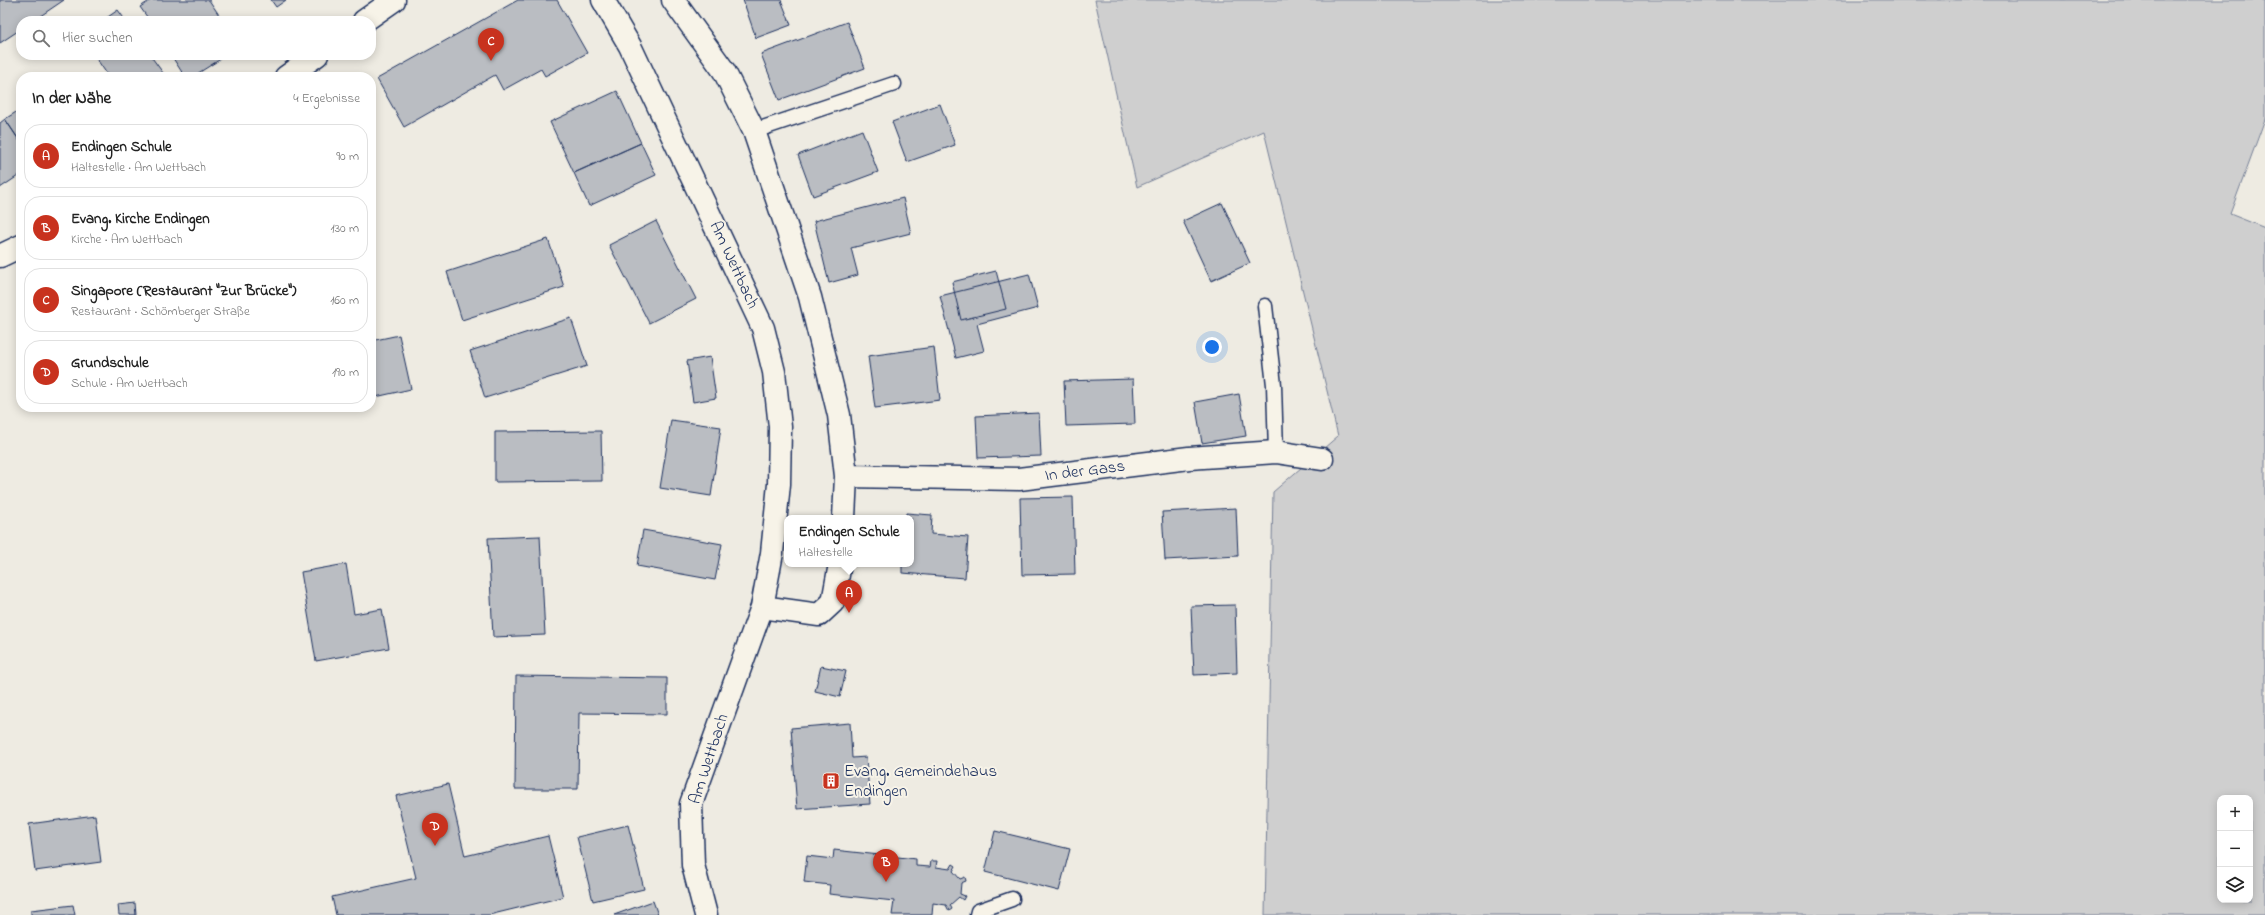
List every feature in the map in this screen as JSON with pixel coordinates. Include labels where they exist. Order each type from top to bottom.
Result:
[{"type":"street","points":[[371,16],[394,0]]},
{"type":"street","name":"Am Wettbach","points":[[602,0],[630,46],[763,328],[774,372],[780,427],[780,554],[691,804],[693,865],[706,915]]},
{"type":"street","points":[[674,0],[724,71],[754,131],[810,297],[839,415],[846,476],[844,515]]},
{"type":"street","points":[[293,72],[310,60]]},
{"type":"street","points":[[0,256],[16,248]]},
{"type":"street","name":"In der Gass","points":[[846,476],[1019,479],[1189,458],[1276,452],[1322,459]]},
{"type":"street","points":[[762,607],[819,615],[833,602],[839,567]]},
{"type":"lane","points":[[754,131],[894,84]]},
{"type":"lane","points":[[1265,306],[1274,385],[1276,452]]},
{"type":"lane","points":[[977,915],[978,911],[1012,898]]},
{"type":"shaded area","points":[[1095,0],[2265,0],[2265,119],[2230,214],[2265,228],[2265,915],[1265,915],[1273,492],[1338,436],[1264,131],[1137,187]]},
{"type":"building","points":[[0,0],[64,0],[40,16],[16,16],[16,32],[0,43]]},
{"type":"building","points":[[151,0],[209,0],[220,16],[146,16],[140,7]]},
{"type":"building","points":[[271,0],[286,0],[276,7]]},
{"type":"building","points":[[518,0],[557,0],[587,53],[545,76],[541,69],[503,90],[495,75],[404,127],[377,79]]},
{"type":"building","points":[[743,0],[781,0],[791,25],[756,38]]},
{"type":"building","points":[[118,10],[122,16],[109,16]]},
{"type":"building","points":[[847,22],[865,68],[779,100],[761,54]]},
{"type":"building","points":[[97,60],[154,60],[162,72],[106,72]]},
{"type":"building","points":[[174,60],[219,60],[200,72],[182,72]]},
{"type":"building","points":[[617,91],[641,143],[574,173],[550,122]]},
{"type":"building","points":[[940,104],[955,145],[907,162],[892,122]]},
{"type":"building","points":[[16,112],[16,136],[5,119]]},
{"type":"building","points":[[5,119],[16,136],[16,177],[0,188],[0,123]]},
{"type":"building","points":[[862,130],[878,172],[813,196],[798,155]]},
{"type":"building","points":[[641,143],[656,175],[589,206],[574,173]]},
{"type":"building","points":[[903,198],[911,233],[851,248],[858,275],[829,283],[814,221]]},
{"type":"building","points":[[1222,203],[1250,263],[1211,281],[1183,221]]},
{"type":"building","points":[[656,221],[696,299],[649,323],[609,245]]},
{"type":"building","points":[[548,239],[564,287],[462,320],[447,272]]},
{"type":"building","points":[[996,271],[1006,309],[961,320],[952,282]]},
{"type":"building","points":[[1029,274],[1038,308],[977,324],[984,351],[956,358],[940,296]]},
{"type":"building","points":[[571,318],[587,366],[485,398],[470,351]]},
{"type":"building","points":[[399,335],[411,389],[376,397],[376,340]]},
{"type":"building","points":[[934,347],[940,400],[875,408],[868,356]]},
{"type":"building","points":[[710,357],[716,398],[693,402],[687,361]]},
{"type":"building","points":[[1133,379],[1135,424],[1066,426],[1064,381]]},
{"type":"building","points":[[1239,394],[1246,436],[1202,443],[1195,402]]},
{"type":"building","points":[[1039,413],[1041,456],[978,458],[976,416]]},
{"type":"building","points":[[671,420],[721,427],[711,496],[660,488]]},
{"type":"building","points":[[601,431],[602,481],[495,482],[495,432]]},
{"type":"building","points":[[1073,497],[1075,574],[1022,575],[1020,498]]},
{"type":"building","points":[[1236,508],[1238,556],[1165,560],[1162,512]]},
{"type":"building","points":[[906,513],[932,515],[931,534],[968,537],[965,578],[902,573],[902,567],[914,567],[914,515],[906,515]]},
{"type":"building","points":[[643,530],[722,544],[715,580],[637,566]]},
{"type":"building","points":[[540,536],[545,635],[493,637],[488,538]]},
{"type":"building","points":[[346,564],[354,614],[382,609],[389,648],[316,661],[301,572]]},
{"type":"building","points":[[1235,605],[1237,673],[1194,675],[1191,606]]},
{"type":"building","points":[[821,666],[846,671],[840,697],[815,691]]},
{"type":"building","points":[[516,676],[667,678],[667,714],[579,713],[578,789],[515,789]]},
{"type":"building","name":"Evang. Gemeindehaus Endingen","points":[[850,723],[852,758],[866,757],[870,804],[797,809],[791,728]]},
{"type":"building","points":[[448,784],[465,856],[548,836],[563,897],[489,915],[336,915],[332,897],[416,878],[396,796]]},
{"type":"building","points":[[95,815],[101,862],[35,871],[29,824]]},
{"type":"building","points":[[628,825],[644,889],[593,901],[577,837]]},
{"type":"building","points":[[995,831],[1070,849],[1059,891],[985,872]]},
{"type":"building","points":[[834,850],[916,859],[916,866],[930,867],[931,861],[937,861],[936,867],[950,869],[953,864],[956,866],[953,871],[960,879],[965,877],[966,881],[961,883],[960,894],[965,896],[963,900],[959,897],[950,905],[952,909],[949,911],[946,905],[933,903],[932,915],[892,915],[894,901],[829,894],[830,885],[804,882],[807,856],[833,859]]},
{"type":"building","points":[[653,901],[658,915],[614,915]]},
{"type":"building","points":[[135,903],[136,915],[119,915],[118,905]]},
{"type":"building","points":[[73,905],[75,915],[31,915],[31,910]]},
{"type":"place","name":"Singapore (Restaurant \"Zur Brücke\")","points":[[491,61]]},
{"type":"place","name":"Endingen Schule","points":[[849,613]]},
{"type":"place","name":"Evang. Gemeindehaus Endingen","points":[[831,781]]},
{"type":"place","name":"Grundschule","points":[[435,846]]},
{"type":"place","name":"Evang. Kirche Endingen","points":[[886,882]]}]
